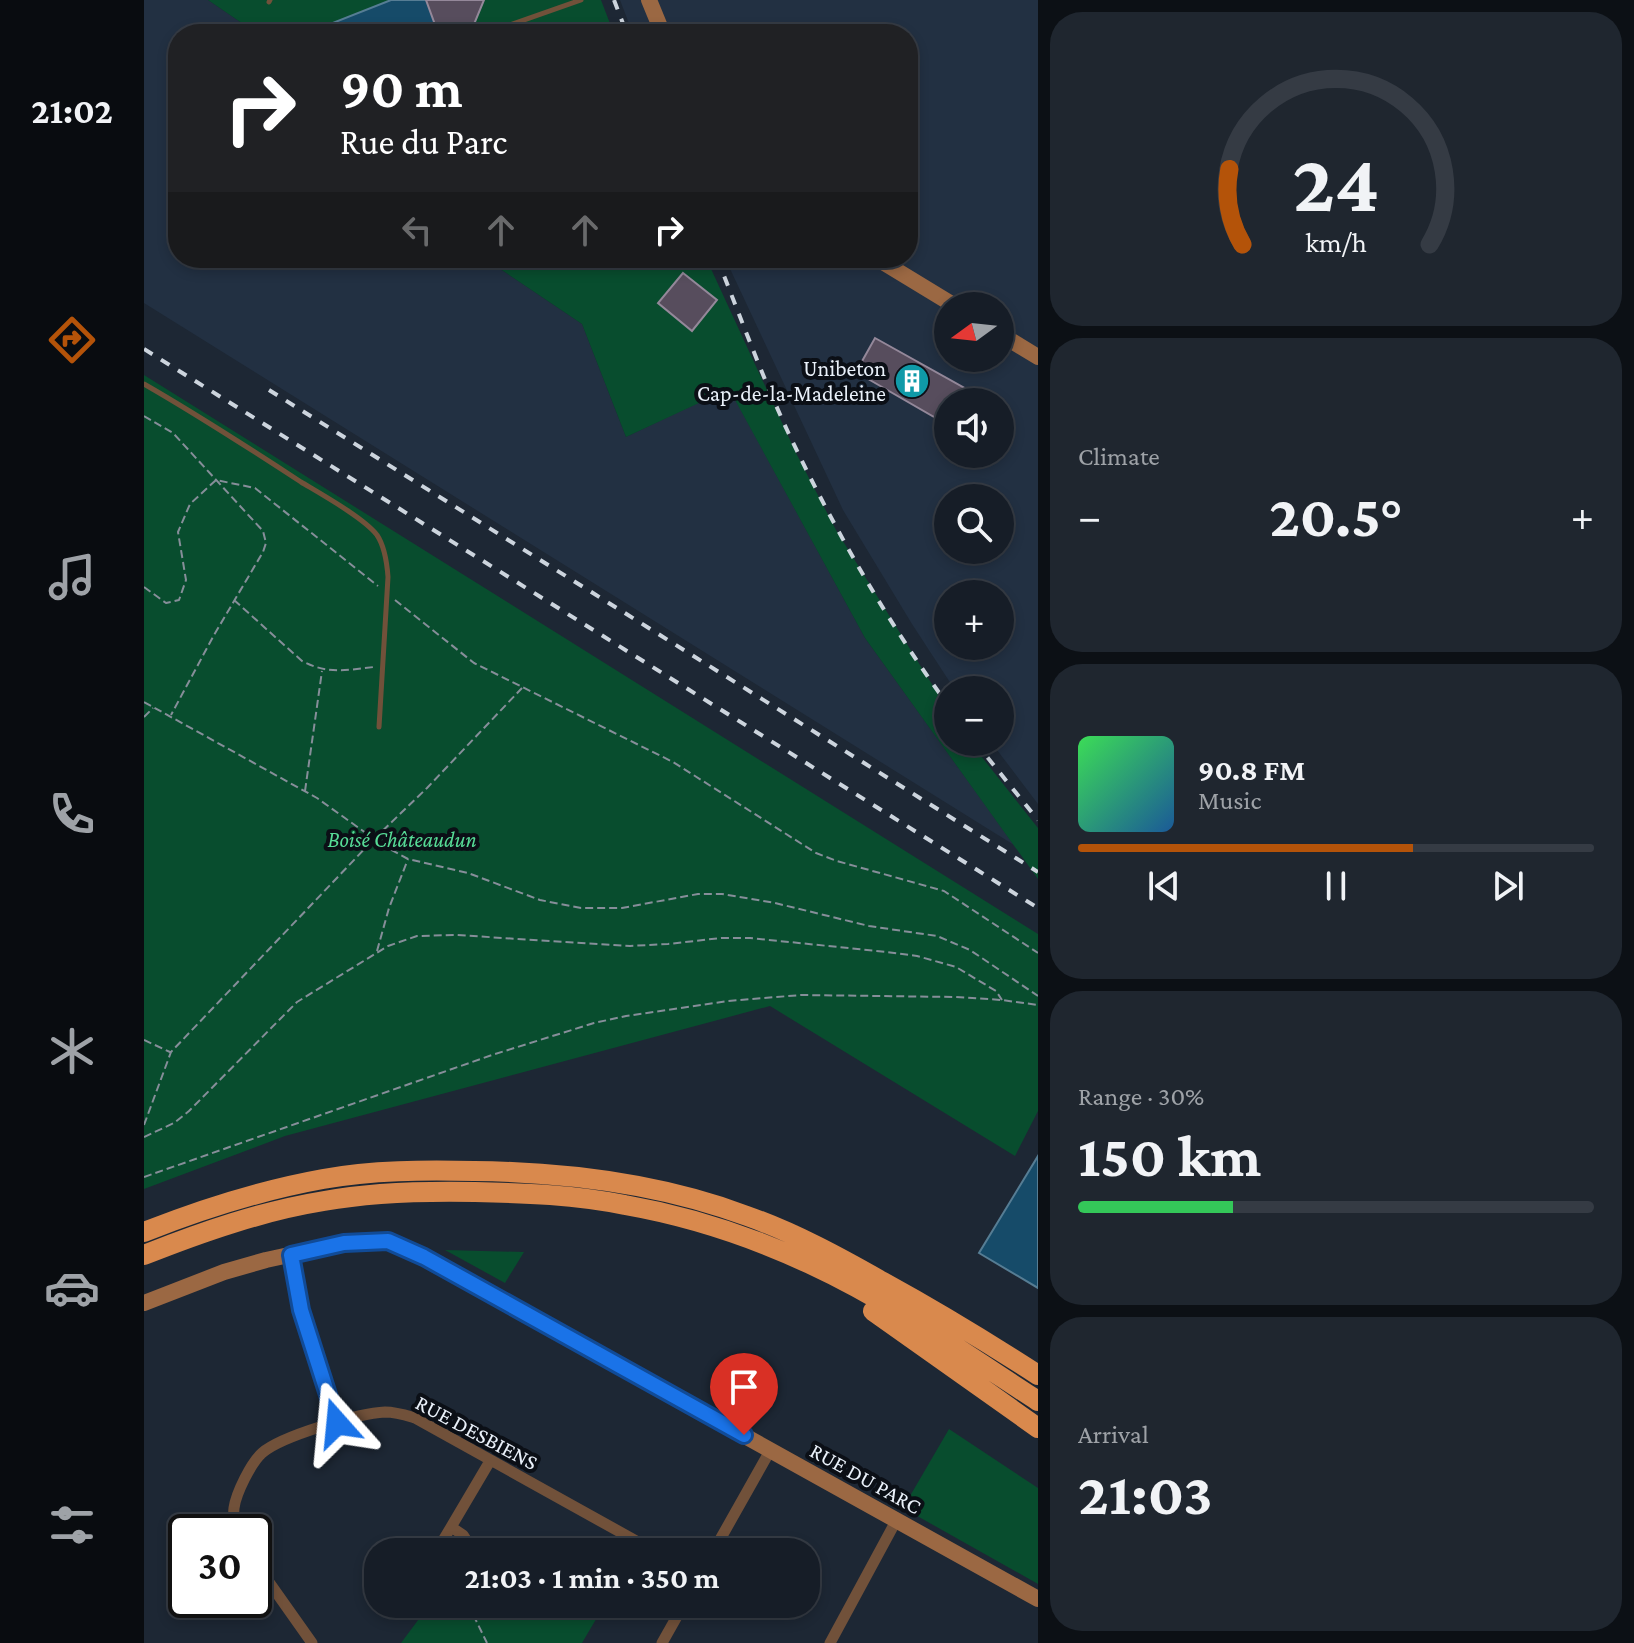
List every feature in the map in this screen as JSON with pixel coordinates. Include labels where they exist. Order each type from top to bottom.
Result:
[{"type":"highway","points":[[144,1232],[259,1193],[343,1176],[429,1170],[515,1172],[632,1184],[748,1216],[827,1251],[1038,1368]]},
{"type":"highway","points":[[144,1255],[255,1216],[322,1201],[390,1193],[559,1196],[626,1205],[704,1224],[802,1260],[887,1305],[1038,1401]]},
{"type":"highway","points":[[802,1260],[1038,1428]]},
{"type":"highway","points":[[957,1323],[1038,1375]]},
{"type":"street","points":[[649,0],[659,24]]},
{"type":"street","points":[[892,268],[934,293]]},
{"type":"street","points":[[1014,342],[1038,357]]},
{"type":"street","name":"RUE DU PARC","points":[[144,1303],[207,1278],[266,1260],[358,1242],[388,1241],[424,1257],[1038,1599]]},
{"type":"street","points":[[291,1255],[301,1310],[337,1423]]},
{"type":"street","name":"RUE DESBIENS","points":[[235,1514],[236,1498],[260,1454],[278,1443],[337,1423],[377,1413],[399,1413],[415,1418],[630,1538]]},
{"type":"street","points":[[721,1538],[771,1449]]},
{"type":"street","points":[[444,1538],[490,1461]]},
{"type":"street","points":[[830,1643],[896,1521]]},
{"type":"street","points":[[451,1527],[465,1538]]},
{"type":"street","points":[[272,1586],[312,1643]]},
{"type":"street","points":[[662,1643],[676,1618]]},
{"type":"lane","points":[[512,24],[581,0]]},
{"type":"lane","points":[[144,384],[253,449],[370,528],[378,538],[388,570],[379,727]]},
{"type":"path","points":[[144,416],[173,433],[263,531],[266,543],[171,716]]},
{"type":"path","points":[[216,480],[255,488],[474,663],[673,762],[816,853],[944,891],[1038,953]]},
{"type":"path","points":[[144,587],[166,603],[179,600],[186,580],[178,532],[190,504],[216,480]]},
{"type":"path","points":[[234,600],[302,661],[322,670],[383,667]]},
{"type":"path","points":[[305,791],[322,670]]},
{"type":"path","points":[[144,1125],[171,1052],[523,688]]},
{"type":"path","points":[[144,702],[327,804],[374,839],[408,859],[468,873],[527,896],[568,906],[622,908],[685,895],[722,894],[775,903],[869,926],[937,936],[978,955],[1038,996]]},
{"type":"path","points":[[144,717],[153,707]]},
{"type":"path","points":[[377,952],[389,908],[408,859]]},
{"type":"path","points":[[144,1137],[174,1123],[189,1111],[297,1002],[377,952],[410,937],[436,934],[630,946],[721,938],[759,939],[905,954],[956,967],[996,991],[1002,1000]]},
{"type":"path","points":[[144,1177],[470,1062],[615,1018],[785,995],[881,995],[1002,1000],[1038,1005]]},
{"type":"path","points":[[144,1040],[171,1052]]},
{"type":"path","points":[[475,1618],[487,1643]]},
{"type":"shaded area","points":[[144,0],[208,0],[243,24],[168,24],[168,268],[499,268],[582,324],[626,437],[729,388],[865,638],[934,734],[934,756],[950,756],[1014,845],[144,303]]},
{"type":"shaded area","points":[[620,0],[1038,0],[1038,804],[1002,756],[1014,756],[1014,676],[946,676],[935,660],[1014,660],[1014,580],[934,580],[934,658],[843,510],[730,268],[918,268],[918,24],[629,24]]},
{"type":"green space","points":[[208,0],[601,0],[610,24],[243,24]]},
{"type":"green space","points":[[499,268],[711,268],[796,453],[836,530],[934,688],[934,734],[865,638],[729,389],[626,437],[582,324]]},
{"type":"green space","name":"Boisé Châteaudun","points":[[144,375],[1038,934],[1038,1111],[1015,1156],[770,1006],[285,1136],[144,1189]]},
{"type":"green space","points":[[950,756],[981,756],[1038,828],[1038,879]]},
{"type":"green space","points":[[445,1250],[524,1252],[505,1283]]},
{"type":"green space","points":[[949,1429],[1038,1488],[1038,1584],[903,1508]]},
{"type":"green space","points":[[420,1618],[597,1618],[582,1643],[401,1643]]},
{"type":"water","points":[[391,0],[427,0],[437,24],[330,24]]},
{"type":"water","points":[[1038,1156],[1038,1288],[979,1253]]},
{"type":"building","points":[[426,0],[484,0],[474,24],[434,22]]},
{"type":"building","points":[[683,273],[717,300],[692,331],[658,303]]},
{"type":"building","name":"Unibeton Cap-de-la-Madeleine","points":[[875,338],[964,388],[934,388],[934,417],[856,372]]},
{"type":"railway","points":[[614,0],[623,24]]},
{"type":"railway","points":[[721,268],[778,411],[805,468],[882,606],[934,686]]},
{"type":"railway","points":[[144,349],[1038,908]]},
{"type":"railway","points":[[269,390],[1038,872]]},
{"type":"railway","points":[[986,756],[1038,820]]},
{"type":"place","name":"Unibeton Cap-de-la-Madeleine","points":[[912,381]]},
{"type":"route","points":[[337,1423],[301,1310],[291,1255],[344,1243],[388,1241],[424,1257],[744,1435]]}]
